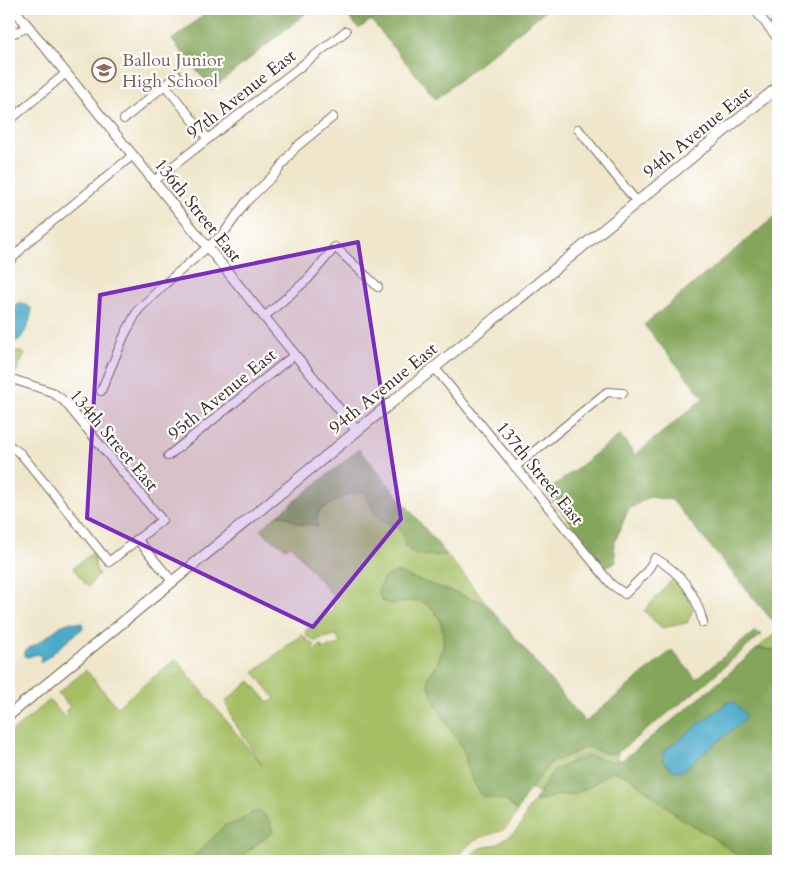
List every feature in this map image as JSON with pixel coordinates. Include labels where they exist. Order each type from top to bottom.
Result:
[{"type":"main road","name":"94th Avenue East","points":[[9,715],[778,87]]},
{"type":"street","name":"136th Street East","points":[[14,9],[357,431]]},
{"type":"street","points":[[754,9],[778,39]]},
{"type":"street","points":[[9,36],[29,27]]},
{"type":"street","name":"97th Avenue East","points":[[154,182],[346,30]]},
{"type":"street","points":[[9,121],[66,73]]},
{"type":"street","points":[[124,118],[177,75]]},
{"type":"street","points":[[165,84],[208,139]]},
{"type":"street","points":[[101,392],[125,334],[138,310],[224,233],[246,202],[275,174],[295,148],[333,117]]},
{"type":"street","points":[[578,129],[637,202]]},
{"type":"street","points":[[9,262],[29,240],[133,155]]},
{"type":"street","points":[[264,317],[308,278],[335,247],[378,287]]},
{"type":"street","name":"95th Avenue East","points":[[168,456],[294,355]]},
{"type":"street","name":"137th Street East","points":[[434,368],[611,584],[626,594],[646,573],[655,558],[666,564],[685,582],[696,600],[703,623]]},
{"type":"street","name":"134th Street East","points":[[9,378],[52,392],[64,401],[162,520],[137,539]]},
{"type":"street","points":[[515,467],[607,392],[623,393]]},
{"type":"street","points":[[9,446],[22,454],[109,562],[137,539],[172,581]]},
{"type":"highlighted area","points":[[358,242],[401,519],[313,627],[87,518],[100,295]]},
{"type":"green space","points":[[211,9],[311,9],[212,89],[172,40]]},
{"type":"green space","points":[[342,9],[547,9],[436,99],[371,20],[359,29]]},
{"type":"green space","points":[[778,214],[778,623],[770,618],[672,500],[649,497],[628,510],[614,544],[616,562],[606,567],[546,492],[620,435],[635,455],[704,398],[644,325]]},
{"type":"green space","points":[[16,350],[25,354],[15,374],[9,372],[9,352]]},
{"type":"green space","points":[[359,449],[447,555],[425,555],[409,550],[400,528],[382,520],[361,492],[348,494],[321,509],[317,515],[318,527],[302,524],[285,516],[278,515]]},
{"type":"green space","points":[[361,492],[368,499],[379,518],[396,525],[405,545],[434,556],[447,555],[487,604],[396,572],[394,604],[421,601],[436,613],[439,619],[443,631],[442,648],[438,661],[429,676],[434,700],[461,745],[468,770],[482,796],[507,801],[517,812],[508,825],[500,831],[473,842],[453,861],[235,861],[273,832],[252,813],[236,823],[225,825],[191,859],[193,861],[9,861],[9,734],[50,700],[64,717],[67,714],[65,711],[70,707],[58,693],[86,670],[117,707],[176,659],[263,766],[234,722],[226,703],[227,700],[250,681],[269,703],[275,698],[254,672],[302,634],[315,645],[312,649],[314,651],[321,645],[322,649],[340,644],[337,635],[319,639],[316,642],[308,637],[305,631],[334,608],[329,601],[334,597],[291,545],[286,548],[266,535],[261,529],[278,515],[285,516],[301,524],[317,527],[317,515],[321,509],[348,494]]},
{"type":"green space","points":[[92,553],[99,574],[88,587],[73,568]]},
{"type":"green space","points":[[396,572],[487,604],[585,722],[672,650],[696,679],[754,632],[762,634],[690,696],[618,752],[608,754],[587,747],[550,763],[525,796],[517,812],[507,801],[482,796],[467,770],[466,758],[461,745],[434,700],[428,683],[429,676],[436,667],[444,644],[442,623],[433,609],[421,601],[394,604],[383,602],[378,592],[384,578]]},
{"type":"green space","points":[[673,579],[688,598],[693,610],[687,623],[662,628],[644,611]]},
{"type":"green space","points":[[778,631],[778,651],[758,648]]},
{"type":"green space","points":[[758,648],[778,651],[778,861],[744,859],[682,819],[630,777],[612,771],[589,787],[574,794],[555,796],[534,802],[553,771],[567,764],[590,756],[612,762],[624,759],[711,689]]},
{"type":"green space","points":[[587,747],[608,754],[618,752],[617,761],[610,762],[586,756],[567,764],[555,772],[547,780],[539,794],[531,788],[550,763]]},
{"type":"green space","points":[[612,771],[630,777],[682,819],[744,859],[754,861],[465,861],[478,849],[497,844],[515,832],[534,802],[555,796],[574,794]]},
{"type":"green space","points":[[260,811],[270,820],[273,832],[235,861],[193,861],[191,859],[225,825],[236,823],[252,813]]},
{"type":"water","points":[[21,302],[31,308],[30,319],[20,339],[9,343],[9,306],[16,306]]},
{"type":"water","points":[[71,622],[82,623],[83,628],[42,662],[40,662],[41,657],[38,655],[24,656],[24,651],[62,625]]},
{"type":"water","points":[[728,702],[734,702],[746,715],[744,720],[682,771],[673,770],[663,761],[663,752]]},
{"type":"place","name":"Ballou Junior High School","points":[[104,70]]}]
